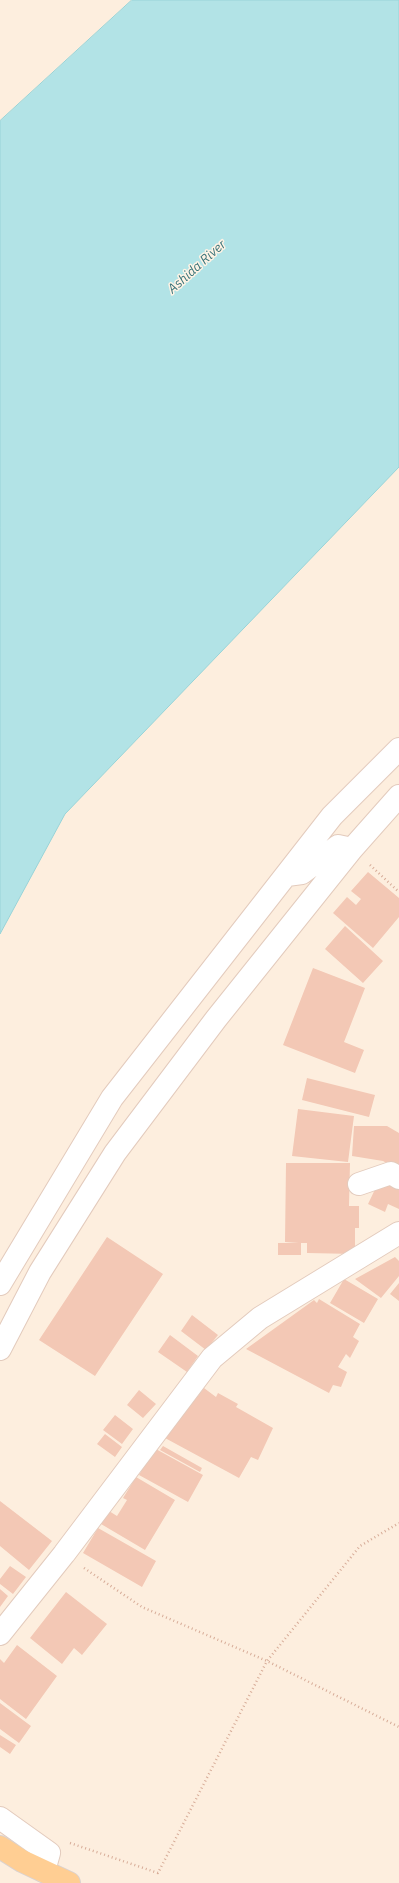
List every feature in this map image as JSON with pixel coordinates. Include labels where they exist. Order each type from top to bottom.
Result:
[{"type":"main road","points":[[0,1847],[22,1861],[69,1883]]},
{"type":"street","points":[[0,1284],[112,1098],[332,816],[399,749]]},
{"type":"street","points":[[0,1349],[40,1272],[114,1153],[216,1019],[352,848],[399,796]]},
{"type":"street","points":[[286,875],[302,873],[338,846],[352,848]]},
{"type":"street","points":[[359,1184],[391,1173],[399,1178]]},
{"type":"street","points":[[0,1634],[64,1554],[212,1358],[260,1318],[399,1233]]},
{"type":"street","points":[[0,1818],[49,1853],[44,1871]]},
{"type":"path","points":[[352,848],[399,892]]},
{"type":"path","points":[[68,1842],[158,1873],[267,1661],[360,1546],[399,1523]]},
{"type":"path","points":[[64,1554],[142,1607],[267,1661],[399,1727]]},
{"type":"water","name":"Ashida River","points":[[132,0],[399,0],[399,467],[65,814],[0,934],[0,121]]},
{"type":"building","points":[[368,872],[399,898],[399,917],[373,948],[333,913],[347,897],[356,905],[361,899],[351,891]]},
{"type":"building","points":[[345,926],[383,961],[363,983],[325,949]]},
{"type":"building","points":[[313,968],[365,988],[344,1042],[364,1050],[355,1073],[283,1045]]},
{"type":"building","points":[[307,1078],[375,1095],[369,1117],[302,1100]]},
{"type":"building","points":[[298,1109],[354,1116],[348,1162],[292,1156]]},
{"type":"building","points":[[354,1126],[387,1126],[399,1133],[399,1170],[383,1161],[352,1156]]},
{"type":"building","points":[[286,1163],[350,1163],[349,1206],[359,1206],[359,1228],[355,1228],[355,1254],[307,1253],[307,1243],[301,1243],[301,1255],[278,1255],[278,1243],[299,1243],[285,1242]]},
{"type":"building","points":[[381,1177],[399,1186],[399,1209],[388,1204],[385,1212],[368,1204]]},
{"type":"building","points":[[107,1237],[163,1274],[95,1376],[39,1340]]},
{"type":"building","points":[[395,1257],[399,1261],[399,1276],[381,1298],[355,1279]]},
{"type":"building","points":[[344,1279],[378,1299],[364,1323],[330,1303]]},
{"type":"building","points":[[399,1283],[399,1301],[390,1294]]},
{"type":"building","points":[[319,1299],[360,1324],[353,1337],[359,1341],[350,1358],[346,1354],[338,1367],[347,1372],[341,1387],[333,1385],[329,1393],[246,1349],[314,1300],[317,1303]]},
{"type":"building","points":[[192,1315],[218,1335],[206,1350],[181,1331]]},
{"type":"building","points":[[170,1335],[198,1356],[187,1372],[158,1352]]},
{"type":"building","points":[[204,1388],[216,1397],[218,1393],[238,1404],[236,1407],[273,1428],[258,1460],[251,1457],[239,1478],[165,1438]]},
{"type":"building","points":[[139,1390],[156,1404],[143,1418],[127,1405]]},
{"type":"building","points":[[115,1415],[133,1429],[122,1444],[103,1430]]},
{"type":"building","points":[[105,1434],[122,1447],[115,1457],[97,1444]]},
{"type":"building","points":[[163,1446],[202,1468],[200,1472],[160,1450]]},
{"type":"building","points":[[154,1448],[203,1475],[188,1502],[139,1475]]},
{"type":"building","points":[[136,1477],[175,1500],[145,1550],[101,1524],[109,1511],[117,1516],[127,1500],[123,1498]]},
{"type":"building","points":[[0,1501],[52,1541],[29,1570],[0,1546]]},
{"type":"building","points":[[98,1528],[156,1561],[142,1587],[83,1553]]},
{"type":"building","points":[[10,1566],[26,1577],[13,1594],[0,1584],[0,1579]]},
{"type":"building","points":[[0,1589],[8,1596],[0,1607]]},
{"type":"building","points":[[66,1592],[107,1624],[82,1655],[74,1648],[62,1664],[30,1638]]},
{"type":"building","points":[[17,1645],[57,1676],[26,1719],[0,1699],[0,1659],[4,1663]]},
{"type":"building","points":[[0,1703],[31,1726],[19,1743],[0,1729]]},
{"type":"building","points":[[0,1735],[16,1745],[10,1754],[0,1747]]}]
